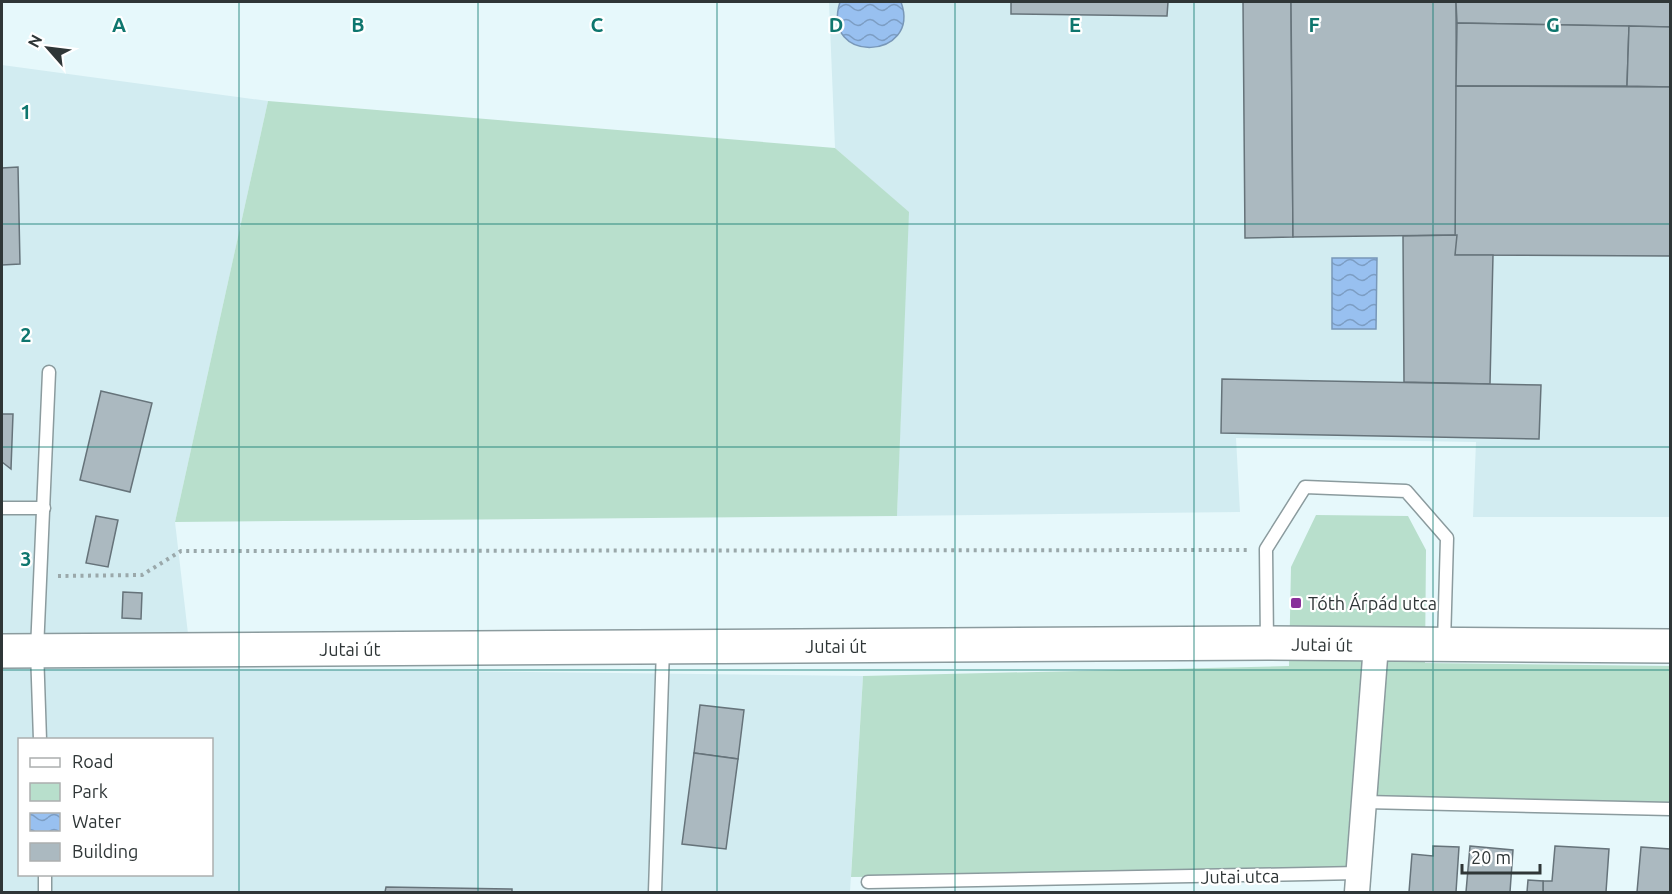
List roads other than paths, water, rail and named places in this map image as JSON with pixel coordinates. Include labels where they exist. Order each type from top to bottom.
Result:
[{"type":"main road","name":"Jutai út","points":[[2,651],[1267,643],[1671,646]]},
{"type":"street","points":[[1358,883],[1376,645]]},
{"type":"lane","points":[[40,738],[37,650],[48,372]]},
{"type":"lane","points":[[1267,643],[1266,549],[1305,487],[1406,491],[1447,538],[1444,644]]},
{"type":"lane","points":[[2,508],[44,508]]},
{"type":"lane","points":[[655,892],[663,647]]},
{"type":"lane","points":[[1365,802],[1671,810]]},
{"type":"lane","points":[[45,876],[45,892]]},
{"type":"lane","name":"Jutai utca","points":[[868,882],[1358,883]]},
{"type":"water","points":[[840,2],[901,2],[904,21],[898,35],[886,44],[871,47],[856,45],[844,37],[838,22]]},
{"type":"water","points":[[1332,258],[1377,258],[1376,329],[1332,329]]},
{"type":"place","name":"Tóth Árpád utca","points":[[1296,603]]}]
